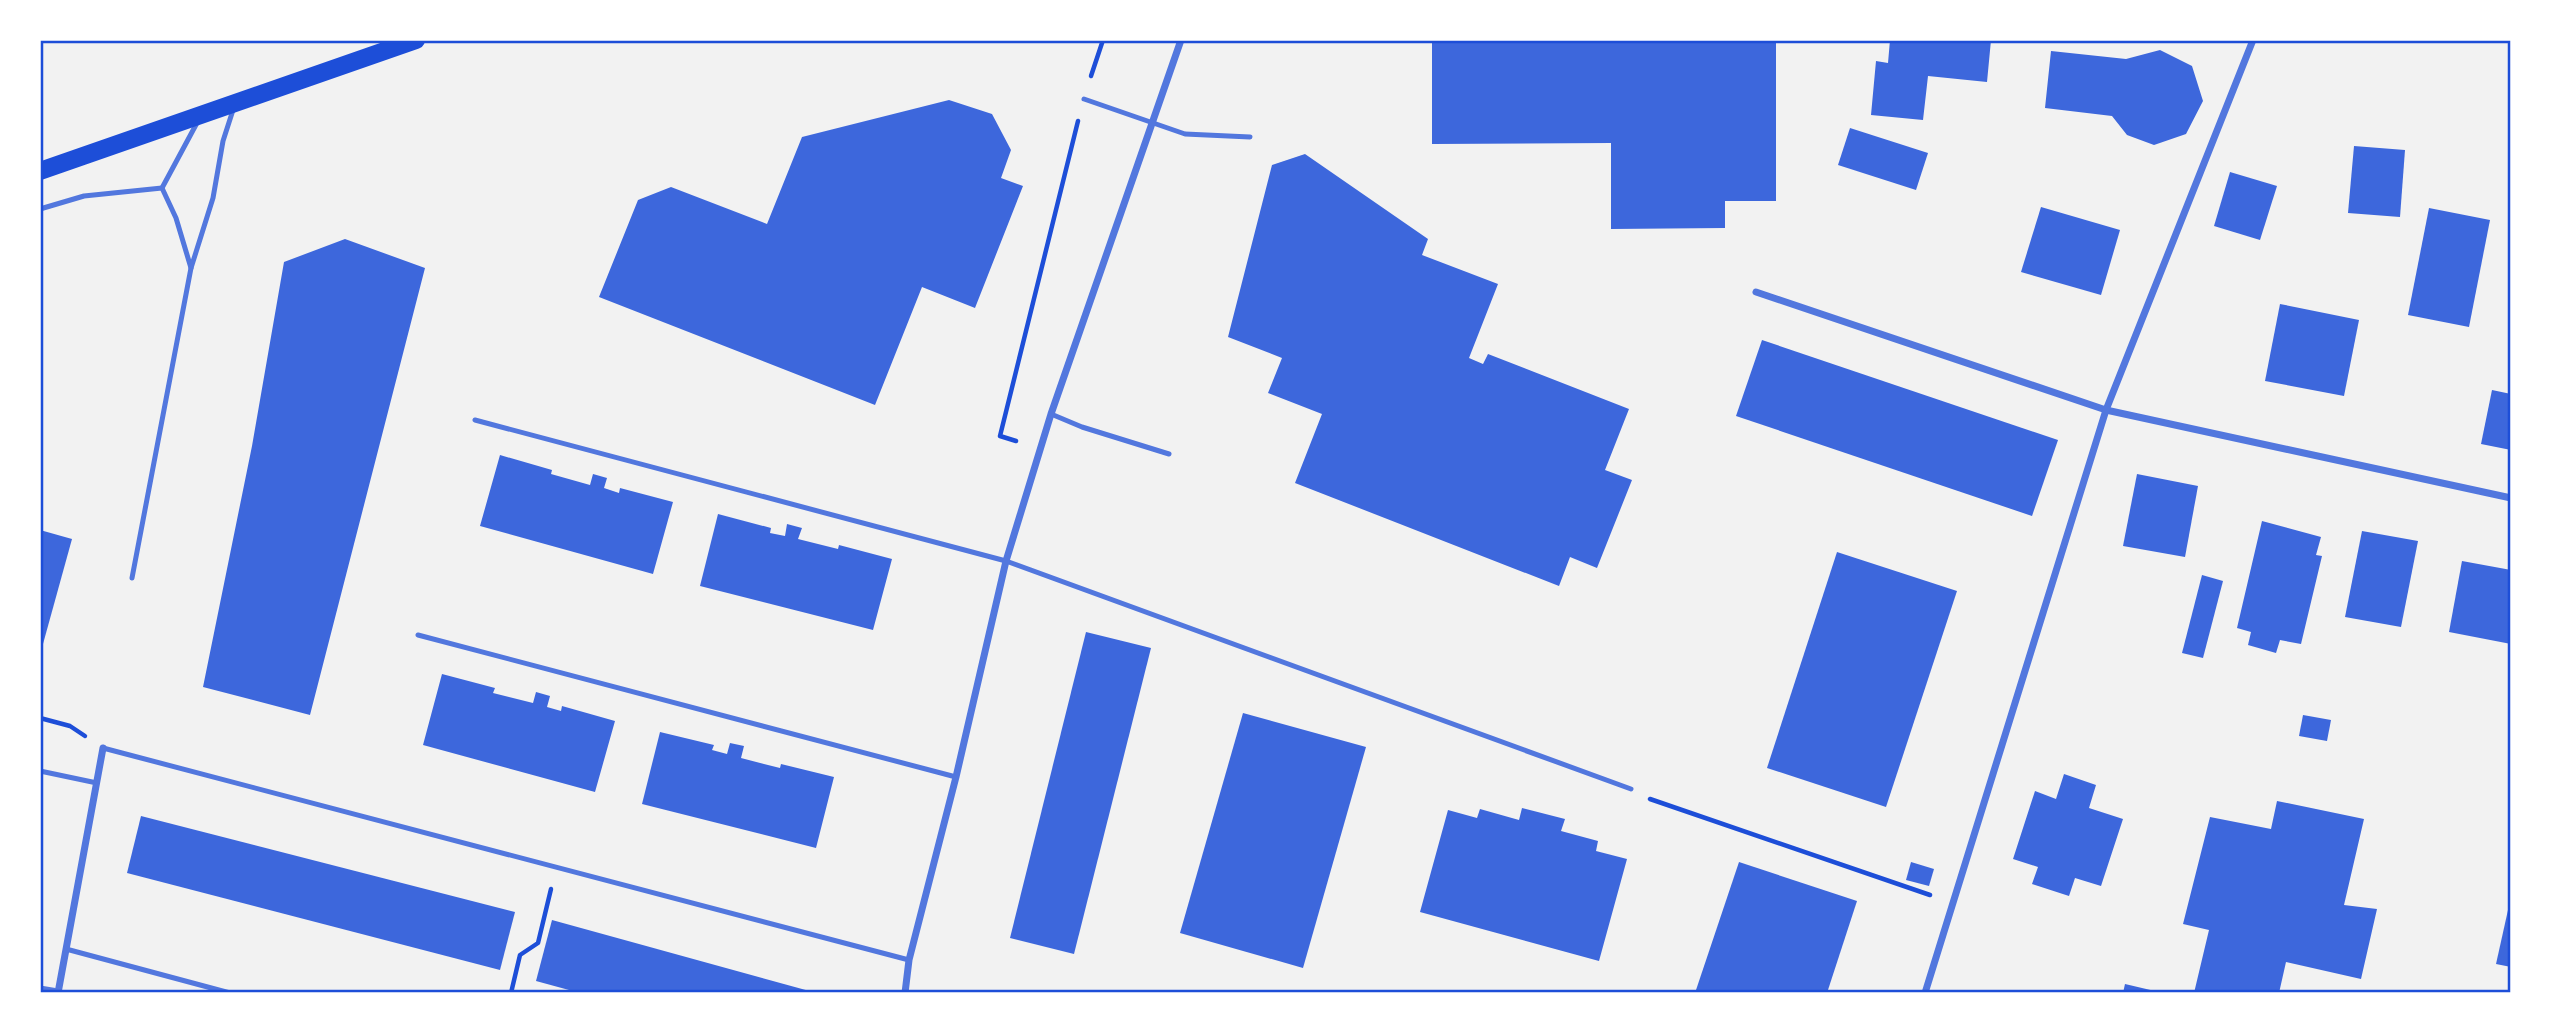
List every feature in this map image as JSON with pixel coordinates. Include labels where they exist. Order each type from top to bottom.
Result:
[{"type":"main road","points":[[40,171],[415,40]]},
{"type":"street","points":[[905,993],[909,960],[956,777],[1006,561],[1051,414],[1181,40]]},
{"type":"street","points":[[1924,993],[2106,410],[2253,40]]},
{"type":"street","points":[[1756,292],[2106,410],[2511,498]]},
{"type":"street","points":[[58,992],[103,748]]},
{"type":"lane","points":[[1084,99],[1185,134],[1250,137]]},
{"type":"lane","points":[[132,578],[191,268],[213,198],[223,141],[235,103]]},
{"type":"lane","points":[[162,188],[202,115]]},
{"type":"lane","points":[[162,188],[176,218],[191,268]]},
{"type":"lane","points":[[40,209],[85,196],[162,188]]},
{"type":"lane","points":[[1051,414],[1082,427],[1169,454]]},
{"type":"lane","points":[[475,420],[1006,561],[1631,789]]},
{"type":"lane","points":[[418,635],[956,777]]},
{"type":"lane","points":[[103,748],[909,960]]},
{"type":"lane","points":[[40,771],[97,783]]},
{"type":"lane","points":[[66,949],[230,993]]},
{"type":"lane","points":[[40,988],[58,992]]},
{"type":"path","points":[[1040,449],[1000,436],[1084,99],[1103,40]]},
{"type":"path","points":[[40,718],[71,726],[103,748]]},
{"type":"path","points":[[1631,789],[1659,804],[1952,903]]},
{"type":"path","points":[[511,993],[520,956],[538,943],[557,867]]},
{"type":"building","points":[[1432,40],[1776,40],[1776,201],[1725,201],[1725,228],[1611,229],[1611,143],[1432,144]]},
{"type":"building","points":[[1890,40],[1991,40],[1987,82],[1928,76],[1923,120],[1871,115],[1876,61],[1888,63]]},
{"type":"building","points":[[2160,50],[2192,66],[2203,101],[2186,134],[2154,145],[2127,135],[2112,116],[2045,108],[2051,51],[2126,59]]},
{"type":"building","points":[[949,100],[992,114],[1011,150],[1001,178],[1023,186],[975,308],[922,287],[875,405],[599,297],[638,200],[671,187],[767,224],[802,137]]},
{"type":"building","points":[[1850,128],[1928,153],[1916,190],[1838,165]]},
{"type":"building","points":[[2354,146],[2405,150],[2400,217],[2348,213]]},
{"type":"building","points":[[1305,154],[1428,239],[1422,255],[1498,284],[1469,358],[1483,364],[1488,354],[1629,409],[1605,470],[1632,480],[1597,568],[1570,557],[1559,586],[1295,483],[1322,414],[1268,393],[1282,358],[1228,337],[1272,165]]},
{"type":"building","points":[[2230,172],[2277,186],[2260,240],[2214,226]]},
{"type":"building","points":[[2041,207],[2120,230],[2101,295],[2021,272]]},
{"type":"building","points":[[2429,208],[2490,220],[2469,327],[2408,315]]},
{"type":"building","points":[[345,239],[425,268],[310,715],[203,687],[252,446],[284,262]]},
{"type":"building","points":[[2280,304],[2359,320],[2344,396],[2265,381]]},
{"type":"building","points":[[1762,340],[2058,440],[2032,516],[1736,416]]},
{"type":"building","points":[[2492,390],[2511,394],[2511,450],[2481,444]]},
{"type":"building","points":[[500,455],[552,470],[551,474],[590,485],[593,474],[607,478],[604,488],[619,493],[620,488],[673,502],[653,574],[480,526]]},
{"type":"building","points":[[2137,474],[2198,486],[2185,557],[2123,546]]},
{"type":"building","points":[[718,514],[771,528],[770,533],[785,536],[787,524],[802,528],[798,539],[838,549],[839,545],[892,559],[873,630],[700,586]]},
{"type":"building","points":[[2262,521],[2321,537],[2316,555],[2322,556],[2301,644],[2280,640],[2276,653],[2248,645],[2251,632],[2237,628]]},
{"type":"building","points":[[40,530],[72,539],[43,644],[40,643]]},
{"type":"building","points":[[2362,531],[2418,541],[2401,627],[2345,617]]},
{"type":"building","points":[[1837,552],[1957,591],[1886,807],[1767,768]]},
{"type":"building","points":[[2462,561],[2511,570],[2511,644],[2449,632]]},
{"type":"building","points":[[2202,575],[2223,581],[2203,658],[2182,653]]},
{"type":"building","points":[[1086,632],[1151,648],[1074,954],[1010,938]]},
{"type":"building","points":[[442,674],[495,688],[493,693],[533,703],[536,692],[550,696],[547,707],[561,711],[562,706],[615,721],[595,792],[423,745]]},
{"type":"building","points":[[1243,713],[1366,747],[1303,968],[1180,933]]},
{"type":"building","points":[[2303,715],[2331,720],[2327,741],[2299,736]]},
{"type":"building","points":[[660,732],[714,745],[712,750],[727,754],[730,743],[744,746],[741,758],[780,768],[781,764],[834,777],[816,848],[642,804]]},
{"type":"building","points":[[2064,774],[2096,785],[2089,808],[2123,819],[2101,886],[2075,878],[2069,896],[2032,884],[2038,867],[2013,859],[2035,791],[2056,799]]},
{"type":"building","points":[[2277,801],[2364,819],[2344,905],[2377,909],[2361,979],[2286,962],[2279,993],[2194,993],[2209,930],[2183,924],[2210,817],[2271,829]]},
{"type":"building","points":[[1522,808],[1565,819],[1561,831],[1598,841],[1596,851],[1627,859],[1599,961],[1420,912],[1448,810],[1477,818],[1480,809],[1519,820]]},
{"type":"building","points":[[141,816],[515,912],[500,970],[127,873]]},
{"type":"building","points":[[1739,862],[1857,901],[1827,993],[1695,993]]},
{"type":"building","points":[[1911,862],[1934,869],[1929,886],[1906,880]]},
{"type":"building","points":[[2511,901],[2511,967],[2496,964]]},
{"type":"building","points":[[552,920],[813,993],[580,993],[536,981]]},
{"type":"building","points":[[2125,984],[2159,992],[2159,993],[2123,993]]}]
